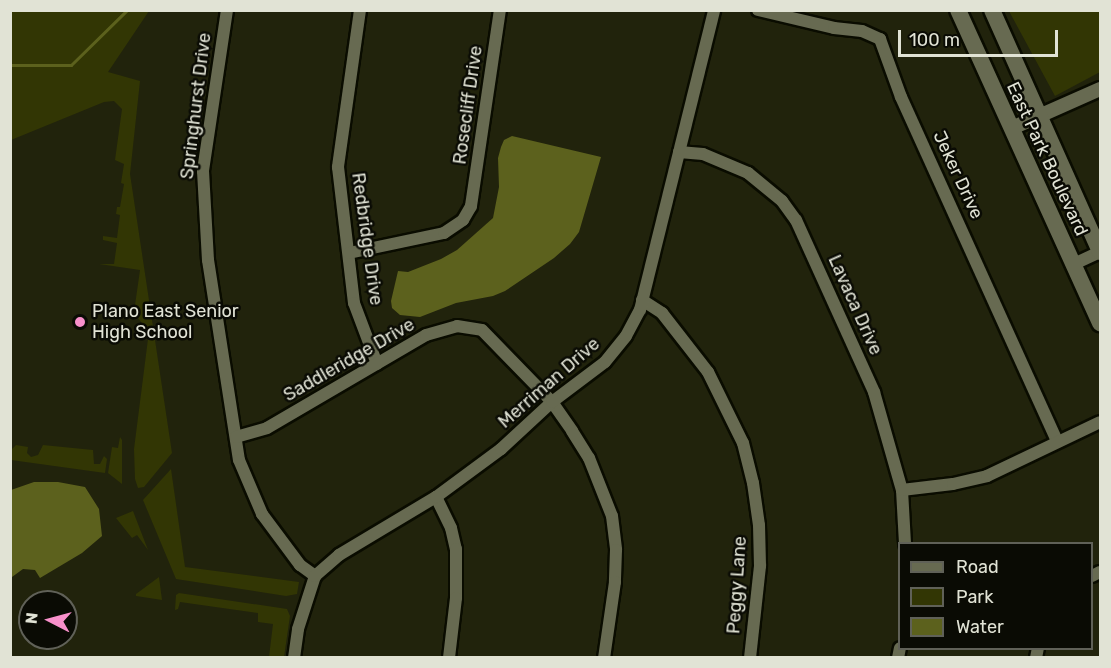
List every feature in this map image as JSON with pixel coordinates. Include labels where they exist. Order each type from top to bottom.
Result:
[{"type":"main road","name":"East Park Boulevard","points":[[958,10],[1101,323]]},
{"type":"main road","name":"East Park Boulevard","points":[[992,10],[1101,252]]},
{"type":"street","name":"Springhurst Drive","points":[[227,10],[203,171],[208,260],[239,460],[262,514],[300,565],[315,576]]},
{"type":"street","name":"Redbridge Drive","points":[[360,10],[338,167],[354,303],[377,364]]},
{"type":"street","name":"Rosecliff Drive","points":[[349,253],[444,233],[463,220],[471,206],[500,10]]},
{"type":"street","name":"Merriman Drive","points":[[315,576],[339,555],[436,497],[501,449],[552,402],[604,362],[626,336],[640,310],[714,10]]},
{"type":"street","name":"Jeker Drive","points":[[758,10],[834,28],[862,31],[880,39],[901,97],[976,258],[1057,441]]},
{"type":"street","points":[[1012,128],[1101,89]]},
{"type":"street","name":"Lavaca Drive","points":[[679,152],[703,154],[748,173],[782,201],[796,220],[874,392],[902,490],[905,542]]},
{"type":"street","points":[[1074,264],[1101,252]]},
{"type":"street","name":"Peggy Lane","points":[[642,300],[662,313],[708,372],[743,443],[753,483],[759,525],[760,566],[750,657]]},
{"type":"street","name":"Saddleridge Drive","points":[[236,437],[267,428],[426,335],[458,326],[482,330],[552,402]]},
{"type":"street","points":[[552,402],[589,458],[612,516],[616,550],[615,582],[604,657]]},
{"type":"street","points":[[902,490],[953,484],[987,476],[1101,422]]},
{"type":"street","points":[[436,497],[451,528],[456,549],[457,587],[449,657]]},
{"type":"street","points":[[294,657],[298,629],[315,576]]},
{"type":"green space","points":[[11,10],[149,11],[108,72],[140,81],[130,174],[172,453],[144,487],[138,488],[135,479],[134,449],[148,339],[144,326],[129,306],[135,305],[140,270],[99,264],[114,264],[117,243],[103,240],[103,236],[117,238],[120,215],[116,214],[117,207],[120,207],[124,184],[121,183],[124,164],[115,160],[122,109],[114,101],[104,102],[11,140]]},
{"type":"green space","points":[[1009,11],[1100,11],[1100,72],[1055,96]]},
{"type":"green space","points":[[120,437],[122,440],[122,484],[108,473],[112,447],[118,448]]},
{"type":"green space","points":[[16,445],[28,447],[27,453],[31,457],[38,455],[43,445],[93,450],[94,464],[100,464],[104,456],[107,459],[105,473],[11,460],[11,450]]},
{"type":"green space","points":[[171,469],[185,567],[299,582],[297,594],[286,596],[176,579],[143,500]]},
{"type":"green space","points":[[133,511],[148,550],[137,535],[132,538],[116,518]]},
{"type":"green space","points":[[159,577],[162,600],[136,596],[136,594]]},
{"type":"green space","points":[[179,593],[287,609],[290,616],[284,657],[269,657],[273,624],[258,622],[258,613],[180,602],[178,609],[175,610],[176,595]]},
{"type":"water","points":[[512,136],[601,157],[579,232],[570,244],[554,258],[505,291],[493,296],[456,303],[420,317],[400,315],[392,308],[391,301],[398,271],[408,272],[441,259],[457,250],[493,218],[499,187],[498,158],[504,140]]},
{"type":"water","points":[[34,482],[58,482],[85,487],[99,509],[102,536],[82,553],[40,578],[35,570],[23,569],[12,577],[11,587],[11,490]]},
{"type":"waterway","points":[[10,65],[71,65],[127,10]]},
{"type":"place","name":"Plano East Senior High School","points":[[80,322]]}]
